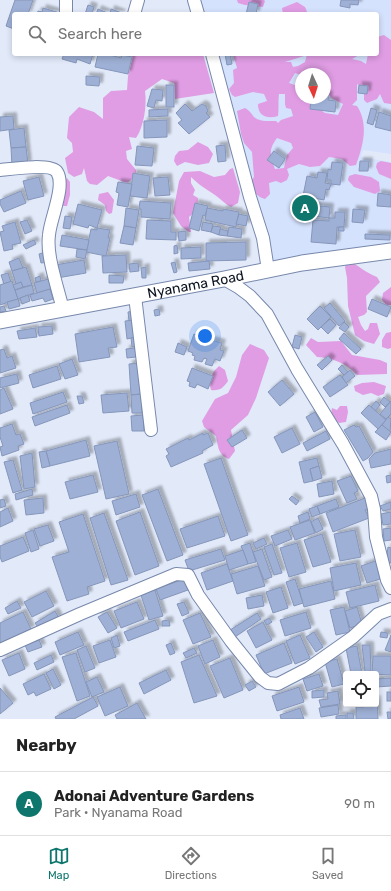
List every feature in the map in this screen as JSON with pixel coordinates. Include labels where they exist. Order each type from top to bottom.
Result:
[{"type":"street","points":[[66,0],[66,12]]},
{"type":"street","points":[[135,12],[138,0]]},
{"type":"street","points":[[194,0],[197,12]]},
{"type":"street","points":[[213,56],[262,238],[268,270]]},
{"type":"street","points":[[0,170],[51,168],[56,171],[59,177],[58,191],[48,234],[63,310]]},
{"type":"street","name":"Nyanama Road","points":[[0,322],[224,280],[302,263],[391,251]]},
{"type":"street","points":[[224,280],[238,286],[267,314],[297,369],[343,444],[371,496],[374,509],[376,537],[387,580],[391,588]]},
{"type":"street","points":[[136,296],[151,430]]},
{"type":"street","points":[[0,650],[80,614],[176,574],[181,574],[188,575],[198,595],[231,641],[260,677],[268,683],[278,684],[309,668],[353,637],[378,614],[391,609]]},
{"type":"shaded area","points":[[199,0],[391,0],[391,154],[363,150],[361,157],[391,162],[391,246],[279,261],[272,260],[216,56],[379,56],[379,12],[202,12]]},
{"type":"shaded area","points":[[237,0],[265,1],[263,7],[245,5],[238,3]]},
{"type":"shaded area","points":[[297,2],[305,7],[307,12],[283,12],[282,8]]},
{"type":"shaded area","points":[[384,35],[391,40],[391,104],[384,103],[380,94],[377,99],[367,103],[364,100],[364,89],[357,84],[357,100],[352,105],[357,106],[361,113],[364,135],[356,165],[350,166],[342,159],[329,157],[320,166],[310,167],[299,164],[287,169],[289,175],[287,180],[281,183],[276,181],[269,183],[270,194],[265,199],[257,195],[250,183],[254,177],[252,152],[244,143],[237,111],[245,108],[256,119],[276,121],[278,123],[281,120],[293,116],[291,109],[286,108],[285,94],[279,94],[278,116],[271,117],[264,116],[258,108],[258,104],[267,101],[264,94],[253,92],[235,97],[232,95],[229,89],[234,83],[233,70],[237,68],[234,56],[304,56],[285,62],[291,62],[293,67],[305,62],[306,56],[357,56],[352,59],[366,64],[368,56],[379,56],[379,36]],"holes":[[[277,138],[291,143],[293,148],[287,155],[284,168],[275,169],[271,150]]]},
{"type":"shaded area","points":[[133,56],[204,56],[214,93],[175,99],[174,83],[162,79],[145,91],[145,109],[141,128],[136,138],[129,137],[132,149],[126,151],[127,159],[136,170],[136,176],[127,183],[108,176],[97,185],[90,184],[87,181],[84,168],[82,174],[74,177],[68,173],[65,158],[73,152],[72,143],[67,138],[69,117],[79,107],[94,112],[103,119],[103,98],[111,91],[127,90],[128,76]]},
{"type":"shaded area","points":[[198,142],[208,147],[213,154],[209,163],[198,165],[185,162],[177,166],[174,161],[175,156],[179,151],[188,150]]},
{"type":"shaded area","points":[[381,161],[391,163],[391,179],[379,174],[376,167],[377,163]]},
{"type":"shaded area","points":[[233,168],[240,192],[238,203],[231,207],[191,177],[191,183],[195,190],[193,195],[198,198],[197,210],[189,217],[191,232],[181,226],[173,213],[179,181],[184,172],[200,171],[214,177],[225,175],[230,169]]},
{"type":"shaded area","points":[[355,174],[371,177],[379,182],[380,191],[375,194],[354,187],[348,180],[349,176]]},
{"type":"shaded area","points":[[67,178],[70,182],[70,195],[67,206],[63,206],[62,202],[65,180]]},
{"type":"shaded area","points":[[108,192],[114,200],[112,213],[109,214],[106,211],[105,205],[98,200],[99,194]]},
{"type":"shaded area","points":[[348,260],[377,277],[380,282],[366,296],[367,312],[358,317],[365,331],[368,329],[370,323],[377,323],[380,334],[374,344],[364,341],[355,335],[348,306],[345,267]]},
{"type":"shaded area","points":[[391,287],[391,305],[386,305],[382,300],[383,293]]},
{"type":"shaded area","points":[[391,332],[391,348],[388,349],[382,347],[382,340],[386,333]]},
{"type":"shaded area","points":[[311,338],[318,342],[341,341],[352,355],[380,360],[387,363],[387,374],[357,375],[348,367],[339,362],[317,357],[306,345]]},
{"type":"shaded area","points":[[250,344],[264,350],[269,358],[256,398],[248,415],[231,430],[235,451],[229,459],[221,453],[216,436],[204,427],[202,421],[215,399],[228,393],[236,377],[242,355]]},
{"type":"shaded area","points":[[219,366],[225,370],[228,381],[221,388],[211,390],[209,381],[214,371]]},
{"type":"shaded area","points":[[374,382],[386,386],[384,394],[378,396],[371,393],[363,395],[355,391],[354,386],[362,383]]},
{"type":"shaded area","points":[[340,406],[347,406],[348,412],[346,422],[339,423],[332,415],[332,408],[337,410]]},
{"type":"building","points":[[15,0],[33,0],[29,12],[12,12],[12,28],[6,26]]},
{"type":"building","points":[[341,0],[359,0],[358,5],[350,4],[350,8],[340,6]]},
{"type":"building","points":[[249,2],[258,4],[256,12],[246,12]]},
{"type":"building","points":[[88,5],[94,7],[93,12],[86,12]]},
{"type":"building","points":[[43,8],[57,12],[42,12]]},
{"type":"building","points":[[98,9],[105,12],[97,12]]},
{"type":"building","points":[[111,9],[119,12],[110,12]]},
{"type":"building","points":[[63,56],[92,56],[90,64],[77,59],[76,63],[62,59]]},
{"type":"building","points":[[98,56],[114,56],[121,58],[122,56],[132,57],[128,74],[95,67]]},
{"type":"building","points":[[225,56],[230,56],[232,64],[227,65]]},
{"type":"building","points":[[86,76],[100,77],[99,86],[86,85]]},
{"type":"building","points":[[166,85],[174,85],[174,107],[166,107]]},
{"type":"building","points":[[359,85],[368,86],[367,94],[358,93]]},
{"type":"building","points":[[152,89],[163,90],[162,101],[156,100],[154,108],[147,106]]},
{"type":"building","points":[[331,100],[336,101],[335,112],[310,109],[310,104],[331,104]]},
{"type":"building","points":[[185,104],[192,111],[202,104],[206,106],[208,111],[206,113],[210,117],[189,134],[178,123],[182,120],[176,113]]},
{"type":"building","points":[[371,108],[377,110],[373,125],[367,123]]},
{"type":"building","points":[[168,109],[168,116],[149,117],[149,110]]},
{"type":"building","points":[[379,112],[391,116],[391,131],[375,127]]},
{"type":"building","points":[[13,116],[14,129],[0,131],[0,117]]},
{"type":"building","points":[[167,120],[167,137],[144,138],[144,121]]},
{"type":"building","points":[[24,128],[26,147],[11,148],[9,130]]},
{"type":"building","points":[[225,145],[226,161],[218,162],[216,146]]},
{"type":"building","points":[[137,146],[154,148],[152,166],[135,165]]},
{"type":"building","points":[[26,147],[28,164],[12,166],[11,148]]},
{"type":"building","points":[[274,151],[285,159],[279,168],[267,160]]},
{"type":"building","points":[[360,161],[369,161],[368,171],[359,171]]},
{"type":"building","points":[[332,162],[343,163],[340,185],[331,184],[331,180],[327,180],[328,169],[331,170]]},
{"type":"building","points":[[318,172],[327,173],[325,183],[331,184],[329,190],[326,189],[324,200],[303,196],[307,176],[317,178]]},
{"type":"building","points":[[133,173],[150,176],[147,198],[130,196]]},
{"type":"building","points":[[39,177],[44,196],[28,200],[23,181]]},
{"type":"building","points":[[168,177],[170,195],[155,196],[153,178]]},
{"type":"building","points":[[118,182],[132,184],[128,207],[117,205],[119,193],[116,192]]},
{"type":"building","points":[[21,191],[26,203],[4,212],[0,204],[0,200]]},
{"type":"building","points":[[378,193],[391,195],[391,207],[377,206]]},
{"type":"building","points":[[140,201],[171,203],[170,219],[141,217],[141,209],[139,209]]},
{"type":"building","points":[[195,203],[208,206],[205,216],[203,215],[199,231],[189,228]]},
{"type":"building","points":[[78,204],[102,210],[97,228],[89,225],[88,228],[73,224]]},
{"type":"building","points":[[308,205],[330,207],[329,218],[306,215]]},
{"type":"building","points":[[126,208],[139,210],[136,228],[124,226]]},
{"type":"building","points":[[207,208],[239,212],[236,227],[205,220]]},
{"type":"building","points":[[353,209],[365,210],[363,223],[352,222]]},
{"type":"building","points":[[335,212],[345,212],[344,227],[337,227],[336,244],[311,242],[313,220],[329,221],[329,218],[335,218]]},
{"type":"building","points":[[239,214],[248,216],[246,226],[236,224]]},
{"type":"building","points":[[65,216],[72,217],[70,229],[63,228]]},
{"type":"building","points":[[27,220],[32,231],[25,234],[20,222]]},
{"type":"building","points":[[147,220],[171,221],[171,232],[176,232],[176,240],[146,239]]},
{"type":"building","points":[[15,222],[21,243],[12,245],[13,249],[4,251],[0,232],[4,231],[2,226]]},
{"type":"building","points":[[203,222],[213,224],[211,232],[201,230]]},
{"type":"building","points":[[124,226],[136,228],[133,245],[120,243]]},
{"type":"building","points":[[213,226],[221,227],[219,235],[211,232]]},
{"type":"building","points":[[229,227],[242,229],[241,238],[227,236]]},
{"type":"building","points":[[339,227],[344,227],[344,231],[338,231]]},
{"type":"building","points":[[97,228],[110,230],[108,238],[110,238],[106,256],[86,252],[91,229],[97,230]]},
{"type":"building","points":[[220,229],[228,231],[227,236],[219,235]]},
{"type":"building","points":[[186,231],[186,240],[179,241],[178,232]]},
{"type":"building","points":[[365,234],[390,235],[390,240],[365,239]]},
{"type":"building","points":[[62,235],[89,240],[87,250],[60,246]]},
{"type":"building","points":[[34,240],[36,244],[26,249],[23,245]]},
{"type":"building","points":[[246,242],[246,260],[206,261],[206,243]]},
{"type":"building","points":[[177,245],[178,253],[174,254],[174,246]]},
{"type":"building","points":[[201,247],[201,258],[181,259],[181,248]]},
{"type":"building","points":[[77,249],[87,250],[85,259],[76,257]]},
{"type":"building","points":[[46,252],[49,262],[41,263],[39,254]]},
{"type":"building","points":[[126,255],[127,272],[103,273],[102,256]]},
{"type":"building","points":[[19,258],[23,268],[12,271],[9,262]]},
{"type":"building","points":[[84,260],[86,273],[57,278],[55,265]]},
{"type":"building","points":[[209,261],[210,269],[189,271],[188,263]]},
{"type":"building","points":[[175,262],[177,272],[174,273],[171,263]]},
{"type":"building","points":[[138,263],[139,271],[130,272],[129,264]]},
{"type":"building","points":[[26,267],[32,285],[23,287],[21,282],[16,284],[12,271]]},
{"type":"building","points":[[146,267],[146,278],[142,278],[141,268]]},
{"type":"building","points":[[8,273],[11,282],[4,284],[1,275]]},
{"type":"building","points":[[109,275],[124,276],[123,283],[109,283]]},
{"type":"building","points":[[40,276],[41,281],[36,282],[35,278]]},
{"type":"building","points":[[52,278],[55,288],[37,293],[34,283]]},
{"type":"building","points":[[12,281],[18,299],[0,305],[0,285]]},
{"type":"building","points":[[21,282],[23,287],[15,290],[13,285]]},
{"type":"building","points":[[32,285],[34,293],[18,299],[15,290]]},
{"type":"building","points":[[50,289],[53,299],[45,302],[43,298],[32,301],[30,295]]},
{"type":"building","points":[[28,295],[30,301],[22,304],[20,298]]},
{"type":"building","points":[[18,299],[20,306],[9,309],[7,302]]},
{"type":"building","points":[[372,299],[391,307],[387,317],[368,309]]},
{"type":"building","points":[[330,303],[345,321],[339,326],[324,308]]},
{"type":"building","points":[[4,306],[6,311],[0,312],[0,307]]},
{"type":"building","points":[[320,306],[331,317],[318,330],[307,319]]},
{"type":"building","points":[[159,309],[160,315],[155,316],[154,310]]},
{"type":"building","points":[[133,311],[134,320],[129,321],[128,312]]},
{"type":"building","points":[[330,319],[336,325],[328,334],[321,327]]},
{"type":"building","points":[[134,320],[136,337],[127,339],[125,321]]},
{"type":"building","points":[[344,322],[349,327],[345,332],[339,328]]},
{"type":"building","points":[[52,326],[53,334],[39,336],[38,327]]},
{"type":"building","points":[[113,327],[117,347],[108,348],[110,357],[79,362],[75,334]]},
{"type":"building","points":[[35,328],[37,337],[19,339],[17,331]]},
{"type":"building","points":[[344,333],[361,349],[356,354],[339,339]]},
{"type":"building","points":[[194,334],[204,337],[203,341],[209,343],[211,340],[222,343],[220,350],[224,351],[220,361],[215,359],[212,366],[205,364],[207,359],[204,358],[202,362],[194,360],[195,356],[192,355],[193,353],[188,351]]},
{"type":"building","points":[[295,335],[302,337],[299,349],[292,347]]},
{"type":"building","points":[[136,337],[137,346],[132,347],[131,338]]},
{"type":"building","points":[[178,343],[187,347],[184,355],[175,352]]},
{"type":"building","points":[[135,348],[136,357],[127,358],[126,349]]},
{"type":"building","points":[[4,349],[7,358],[12,356],[16,368],[0,373],[0,350]]},
{"type":"building","points":[[328,356],[332,360],[322,370],[317,365]]},
{"type":"building","points":[[72,359],[78,375],[65,379],[59,364]]},
{"type":"building","points":[[140,363],[142,394],[131,395],[129,364]]},
{"type":"building","points":[[342,365],[348,372],[344,375],[338,369]]},
{"type":"building","points":[[57,366],[61,379],[33,388],[29,375]]},
{"type":"building","points":[[192,368],[213,376],[208,389],[197,384],[195,388],[189,386],[190,382],[187,381]]},
{"type":"building","points":[[350,370],[355,376],[346,383],[342,377]]},
{"type":"building","points":[[17,374],[19,383],[0,388],[0,378]]},
{"type":"building","points":[[340,375],[348,385],[330,397],[323,387]]},
{"type":"building","points":[[282,380],[294,394],[280,406],[268,392]]},
{"type":"building","points":[[4,388],[13,409],[0,414],[0,390]]},
{"type":"building","points":[[63,392],[67,402],[33,414],[30,403]]},
{"type":"building","points":[[127,393],[129,411],[103,413],[101,395]]},
{"type":"building","points":[[141,394],[142,413],[132,413],[131,395]]},
{"type":"building","points":[[77,396],[82,396],[84,403],[79,404]]},
{"type":"building","points":[[384,397],[390,402],[385,407],[380,402]]},
{"type":"building","points":[[376,401],[380,405],[375,411],[371,407]]},
{"type":"building","points":[[391,401],[391,414],[386,419],[380,414]]},
{"type":"building","points":[[67,405],[70,413],[35,426],[32,417]]},
{"type":"building","points":[[369,405],[386,420],[378,429],[361,413]]},
{"type":"building","points":[[315,412],[323,427],[314,432],[306,417]]},
{"type":"building","points":[[143,415],[144,431],[132,431],[131,416]]},
{"type":"building","points":[[388,417],[391,419],[390,432],[382,425]]},
{"type":"building","points":[[12,424],[16,435],[20,434],[24,444],[18,446],[19,450],[2,456],[0,447],[3,446],[0,437],[0,428]]},
{"type":"building","points":[[354,425],[356,427],[359,426],[373,452],[363,461],[344,430]]},
{"type":"building","points":[[382,425],[391,432],[386,440],[375,432]]},
{"type":"building","points":[[292,428],[300,444],[282,453],[274,437]]},
{"type":"building","points":[[242,430],[247,438],[232,447],[227,440]]},
{"type":"building","points":[[326,431],[330,439],[307,451],[303,443]]},
{"type":"building","points":[[203,433],[203,435],[208,433],[213,445],[202,451],[203,453],[171,467],[166,456],[169,454],[166,449],[188,438],[189,440]]},
{"type":"building","points":[[86,440],[90,456],[50,466],[46,451]]},
{"type":"building","points":[[117,441],[129,494],[106,499],[94,446]]},
{"type":"building","points":[[391,449],[391,464],[371,468],[369,459],[375,453]]},
{"type":"building","points":[[46,451],[50,466],[42,468],[39,452]]},
{"type":"building","points":[[32,453],[35,487],[24,489],[20,456]]},
{"type":"building","points":[[221,458],[248,535],[231,541],[204,464]]},
{"type":"building","points":[[317,458],[319,466],[310,469],[313,481],[304,483],[299,462]]},
{"type":"building","points":[[13,460],[22,490],[13,493],[4,462]]},
{"type":"building","points":[[319,466],[322,478],[313,481],[310,469]]},
{"type":"building","points":[[93,475],[98,492],[70,499],[65,482]]},
{"type":"building","points":[[391,475],[391,482],[387,483],[386,476]]},
{"type":"building","points":[[351,476],[358,491],[354,493],[357,499],[347,503],[337,481]]},
{"type":"building","points":[[332,481],[334,494],[319,497],[317,484]]},
{"type":"building","points":[[32,489],[33,495],[16,500],[15,494]]},
{"type":"building","points":[[158,489],[183,555],[167,561],[142,495]]},
{"type":"building","points":[[136,494],[140,507],[116,515],[112,501]]},
{"type":"building","points":[[292,496],[299,501],[296,505],[289,499]]},
{"type":"building","points":[[43,498],[44,513],[26,515],[24,500]]},
{"type":"building","points":[[365,498],[369,508],[365,510],[369,518],[333,532],[326,513]]},
{"type":"building","points":[[4,499],[6,506],[0,508],[0,500]]},
{"type":"building","points":[[336,499],[339,507],[320,514],[317,506]]},
{"type":"building","points":[[391,502],[391,509],[383,511],[380,506]]},
{"type":"building","points":[[317,506],[320,514],[312,517],[309,509]]},
{"type":"building","points":[[8,508],[13,521],[0,527],[0,512]]},
{"type":"building","points":[[140,512],[159,566],[135,575],[116,521]]},
{"type":"building","points":[[308,512],[310,519],[300,523],[298,516]]},
{"type":"building","points":[[391,512],[391,524],[383,525],[381,514]]},
{"type":"building","points":[[104,513],[128,580],[111,585],[90,518]]},
{"type":"building","points":[[83,514],[105,581],[87,587],[89,594],[67,601],[52,557],[69,552],[59,522]]},
{"type":"building","points":[[218,516],[225,536],[187,548],[180,529]]},
{"type":"building","points":[[318,518],[323,529],[316,533],[311,522]]},
{"type":"building","points":[[310,520],[315,533],[295,540],[290,527]]},
{"type":"building","points":[[48,525],[54,541],[40,546],[34,529]]},
{"type":"building","points":[[391,528],[391,540],[384,541],[383,529]]},
{"type":"building","points":[[33,530],[39,549],[31,552],[25,533]]},
{"type":"building","points":[[288,530],[292,539],[275,546],[271,536]]},
{"type":"building","points":[[355,530],[361,557],[340,561],[334,534]]},
{"type":"building","points":[[322,534],[331,562],[313,567],[304,540]]},
{"type":"building","points":[[23,537],[29,551],[2,562],[0,557],[0,546]]},
{"type":"building","points":[[264,538],[267,544],[256,549],[253,543]]},
{"type":"building","points":[[250,543],[256,562],[248,564],[241,546]]},
{"type":"building","points":[[297,543],[306,572],[289,577],[280,548]]},
{"type":"building","points":[[272,544],[282,573],[274,575],[264,547]]},
{"type":"building","points":[[388,547],[391,548],[391,563],[386,562]]},
{"type":"building","points":[[221,549],[225,560],[189,571],[185,560]]},
{"type":"building","points":[[262,549],[272,577],[264,580],[253,552]]},
{"type":"building","points":[[243,550],[248,564],[229,570],[225,556]]},
{"type":"building","points":[[378,560],[384,578],[367,583],[361,566]]},
{"type":"building","points":[[356,563],[361,585],[334,591],[330,568]]},
{"type":"building","points":[[227,564],[233,581],[207,590],[201,573]]},
{"type":"building","points":[[258,566],[265,586],[237,594],[231,574]]},
{"type":"building","points":[[184,579],[188,590],[160,600],[156,589]]},
{"type":"building","points":[[295,579],[303,603],[294,606],[286,582]]},
{"type":"building","points":[[331,581],[335,599],[304,607],[299,589]]},
{"type":"building","points":[[375,585],[379,601],[350,608],[346,592]]},
{"type":"building","points":[[154,587],[163,616],[149,620],[140,592]]},
{"type":"building","points":[[281,587],[288,608],[273,613],[266,592]]},
{"type":"building","points":[[46,591],[54,606],[32,617],[24,602]]},
{"type":"building","points":[[262,595],[264,606],[248,609],[246,598]]},
{"type":"building","points":[[17,601],[21,608],[8,614],[5,608]]},
{"type":"building","points":[[137,602],[144,619],[121,628],[114,611]]},
{"type":"building","points":[[184,602],[189,613],[182,616],[177,604]]},
{"type":"building","points":[[344,607],[350,632],[336,635],[330,610]]},
{"type":"building","points":[[357,607],[362,624],[350,628],[345,611]]},
{"type":"building","points":[[55,611],[59,618],[40,630],[35,623]]},
{"type":"building","points":[[23,612],[31,629],[0,644],[0,623]]},
{"type":"building","points":[[107,612],[117,628],[108,633],[98,617]]},
{"type":"building","points":[[306,612],[311,628],[285,636],[280,620]]},
{"type":"building","points":[[200,613],[211,637],[193,644],[183,620]]},
{"type":"building","points":[[257,613],[261,619],[235,637],[230,630]]},
{"type":"building","points":[[269,618],[272,622],[267,625],[264,621]]},
{"type":"building","points":[[155,620],[159,629],[128,641],[124,632]]},
{"type":"building","points":[[169,620],[170,626],[162,626],[162,621]]},
{"type":"building","points":[[263,622],[272,640],[256,648],[247,631]]},
{"type":"building","points":[[78,632],[84,645],[60,655],[55,642]]},
{"type":"building","points":[[314,632],[323,647],[316,652],[306,637]]},
{"type":"building","points":[[381,632],[388,633],[387,638],[380,637]]},
{"type":"building","points":[[117,635],[120,646],[114,648],[111,638]]},
{"type":"building","points":[[300,635],[310,658],[295,664],[286,641]]},
{"type":"building","points":[[391,635],[391,652],[385,650]]},
{"type":"building","points":[[39,640],[42,647],[28,652],[25,645]]},
{"type":"building","points":[[110,640],[116,657],[99,663],[93,646]]},
{"type":"building","points":[[213,640],[220,657],[205,664],[198,646]]},
{"type":"building","points":[[171,643],[175,653],[170,655],[166,645]]},
{"type":"building","points":[[284,643],[292,663],[264,674],[256,655]]},
{"type":"building","points":[[362,645],[370,645],[371,671],[365,671]]},
{"type":"building","points":[[86,646],[95,668],[85,672],[77,650]]},
{"type":"building","points":[[357,646],[361,671],[350,671],[346,648]]},
{"type":"building","points":[[194,648],[197,653],[186,658],[183,653]]},
{"type":"building","points":[[19,653],[25,669],[9,676],[2,660]]},
{"type":"building","points":[[76,653],[90,696],[77,701],[62,657]]},
{"type":"building","points":[[51,655],[54,662],[37,670],[34,663]]},
{"type":"building","points":[[199,655],[217,696],[194,703],[181,662]]},
{"type":"building","points":[[373,656],[391,656],[391,675],[379,674],[379,671],[372,671]]},
{"type":"building","points":[[230,658],[243,690],[224,698],[210,666]]},
{"type":"building","points":[[337,659],[343,684],[332,687],[325,662]]},
{"type":"building","points":[[53,669],[61,685],[54,689],[46,673]]},
{"type":"building","points":[[166,670],[171,680],[144,694],[139,683]]},
{"type":"building","points":[[44,674],[51,689],[36,696],[34,692],[28,695],[23,684]]},
{"type":"building","points":[[319,674],[323,686],[307,691],[303,679]]},
{"type":"building","points":[[97,677],[104,692],[92,697],[86,682]]},
{"type":"building","points":[[391,678],[391,686],[379,687],[379,679]]},
{"type":"building","points":[[252,681],[256,687],[249,691],[245,685]]},
{"type":"building","points":[[120,687],[128,706],[105,716],[97,697]]},
{"type":"building","points":[[299,687],[304,702],[277,711],[272,696]]},
{"type":"building","points":[[0,688],[13,703],[0,714]]},
{"type":"building","points":[[324,690],[324,697],[312,698],[312,691]]},
{"type":"building","points":[[338,691],[340,704],[321,707],[319,700],[328,699],[327,693]]},
{"type":"building","points":[[387,692],[391,692],[391,701],[387,701]]},
{"type":"building","points":[[93,697],[98,706],[74,719],[56,719],[55,717]]},
{"type":"building","points":[[137,703],[146,719],[117,719],[115,715]]},
{"type":"building","points":[[338,705],[339,714],[321,717],[319,708]]},
{"type":"building","points":[[356,707],[377,707],[378,719],[356,719]]},
{"type":"building","points":[[300,708],[304,719],[281,719],[280,715]]},
{"type":"building","points":[[387,712],[391,712],[391,719],[388,719]]},
{"type":"building","points":[[347,713],[353,713],[354,719],[347,719]]},
{"type":"building","points":[[346,715],[346,719],[336,719],[336,716]]},
{"type":"place","name":"Adonai Adventure Gardens","points":[[305,208]]}]
